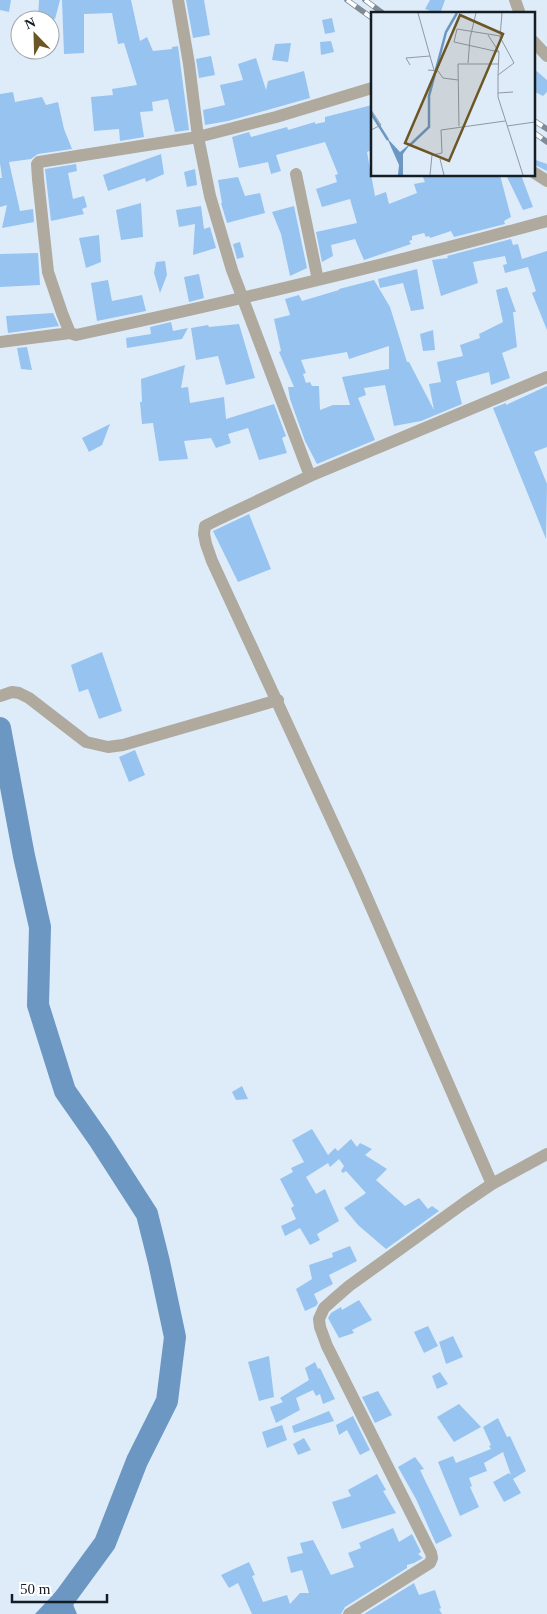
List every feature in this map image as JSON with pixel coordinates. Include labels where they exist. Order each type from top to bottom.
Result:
[{"type":"street","points":[[178,0],[189,64],[198,138],[215,215],[243,299],[310,476]]},
{"type":"street","points":[[515,0],[519,12]]},
{"type":"street","points":[[534,42],[547,56]]},
{"type":"street","points":[[70,333],[48,272],[37,164],[42,160],[198,138],[371,88]]},
{"type":"street","points":[[534,173],[547,181]]},
{"type":"street","points":[[296,174],[318,280]]},
{"type":"street","points":[[0,342],[70,333],[76,335],[243,299],[416,257],[547,221]]},
{"type":"street","points":[[492,1184],[358,877],[278,700],[212,562],[204,534],[205,526],[310,476],[547,377]]},
{"type":"street","points":[[3,695],[12,692],[19,693],[29,698],[81,738],[95,745],[108,747],[123,745],[278,700]]},
{"type":"street","points":[[349,1614],[430,1563],[432,1558],[327,1346],[319,1319],[324,1308],[349,1286],[492,1184],[547,1154]]},
{"type":"water","points":[[64,1583],[77,1614],[35,1614]]},
{"type":"building","points":[[0,0],[11,0],[9,12],[0,10]]},
{"type":"building","points":[[39,0],[60,0],[57,10],[38,10]]},
{"type":"building","points":[[62,0],[131,0],[140,41],[147,37],[153,51],[172,49],[172,47],[178,46],[189,130],[175,132],[168,99],[152,102],[153,111],[140,112],[144,137],[120,141],[119,129],[94,131],[91,97],[113,95],[112,89],[137,85],[124,43],[118,44],[112,13],[84,14],[84,53],[64,54]]},
{"type":"building","points":[[186,0],[204,0],[210,35],[193,38]]},
{"type":"building","points":[[430,0],[445,0],[441,12],[425,9]]},
{"type":"building","points":[[332,18],[335,32],[325,34],[322,20]]},
{"type":"building","points":[[331,41],[334,52],[321,55],[320,42]]},
{"type":"building","points":[[291,43],[288,62],[272,60],[275,44]]},
{"type":"building","points":[[211,56],[215,75],[199,78],[196,59]]},
{"type":"building","points":[[256,58],[266,90],[268,81],[304,71],[310,98],[228,121],[205,125],[203,110],[225,105],[220,85],[243,80],[238,64]]},
{"type":"building","points":[[534,69],[547,80],[547,92],[543,96],[534,92]]},
{"type":"building","points":[[13,92],[15,102],[42,97],[46,105],[58,102],[64,129],[72,149],[38,154],[31,159],[9,162],[20,211],[33,209],[34,222],[2,228],[7,205],[0,207],[0,178],[2,178],[0,163],[0,94]]},
{"type":"building","points":[[371,105],[371,150],[367,152],[371,176],[375,196],[386,192],[389,204],[417,193],[414,184],[425,182],[422,176],[500,176],[511,217],[504,221],[505,224],[454,237],[451,231],[430,238],[429,236],[426,237],[424,233],[412,236],[412,240],[409,241],[411,244],[364,260],[355,239],[331,245],[333,256],[322,262],[316,232],[357,223],[350,199],[322,207],[316,189],[337,182],[335,175],[338,174],[325,142],[276,155],[281,171],[271,174],[268,162],[239,168],[232,137],[249,132],[251,137],[287,127],[288,130],[315,122],[315,124],[325,122],[325,117]]},
{"type":"building","points":[[161,154],[164,174],[146,182],[145,178],[108,191],[103,175]]},
{"type":"building","points":[[534,159],[547,164],[547,171],[534,164]]},
{"type":"building","points":[[76,164],[77,171],[68,173],[73,199],[84,196],[87,207],[82,209],[84,214],[51,221],[45,169]]},
{"type":"building","points":[[195,169],[197,185],[187,187],[184,172]]},
{"type":"building","points":[[506,176],[521,176],[533,207],[523,210]]},
{"type":"building","points":[[238,177],[245,196],[260,193],[265,213],[227,223],[221,203],[218,180]]},
{"type":"building","points":[[141,203],[143,237],[121,240],[116,210]]},
{"type":"building","points":[[201,206],[204,229],[210,227],[216,248],[193,255],[195,224],[179,227],[176,210]]},
{"type":"building","points":[[294,206],[307,268],[290,276],[281,234],[272,212]]},
{"type":"building","points":[[99,235],[101,262],[86,268],[79,238]]},
{"type":"building","points":[[511,239],[513,245],[518,244],[522,259],[547,251],[547,330],[532,293],[536,291],[528,267],[505,273],[503,265],[507,264],[505,256],[473,262],[478,283],[441,296],[432,260],[448,258],[447,256]]},
{"type":"building","points":[[240,242],[244,257],[237,259],[233,244]]},
{"type":"building","points":[[38,253],[40,285],[0,287],[0,254]]},
{"type":"building","points":[[165,261],[167,275],[160,293],[154,273],[156,262]]},
{"type":"building","points":[[417,269],[424,309],[411,311],[403,283],[380,288],[378,279]]},
{"type":"building","points":[[199,274],[204,298],[189,302],[184,277]]},
{"type":"building","points":[[108,280],[112,301],[142,295],[146,311],[97,321],[91,283]]},
{"type":"building","points":[[374,280],[390,307],[407,362],[409,362],[434,410],[429,384],[441,382],[437,362],[463,356],[460,345],[480,338],[479,334],[503,322],[496,290],[507,287],[516,312],[513,312],[517,347],[502,353],[510,378],[491,385],[489,372],[456,381],[462,404],[421,421],[394,426],[385,385],[364,388],[366,395],[358,398],[375,440],[317,464],[305,441],[290,399],[288,387],[294,387],[279,352],[281,351],[274,319],[290,315],[285,299],[299,295],[302,301]],"holes":[[[389,346],[389,369],[342,377],[350,405],[333,405],[320,410],[319,386],[312,386],[310,382],[306,383],[303,374],[306,373],[301,360],[347,352],[349,359]]]},
{"type":"building","points":[[53,313],[59,326],[8,333],[6,316]]},
{"type":"building","points":[[171,322],[173,331],[188,328],[182,339],[127,348],[126,338],[151,334],[150,327]]},
{"type":"building","points":[[239,324],[255,378],[226,385],[218,356],[196,360],[191,328],[208,325],[209,327]]},
{"type":"building","points":[[433,330],[435,350],[423,351],[420,334]]},
{"type":"building","points":[[27,347],[32,370],[21,369],[17,348]]},
{"type":"building","points":[[185,365],[181,388],[188,387],[190,403],[224,397],[226,419],[274,404],[286,436],[282,438],[287,453],[259,460],[248,428],[228,434],[231,443],[216,448],[211,438],[184,441],[188,459],[159,461],[153,423],[142,424],[140,402],[142,402],[141,379]]},
{"type":"building","points":[[547,386],[547,447],[534,452],[547,484],[546,539],[493,408],[506,403],[506,405]]},
{"type":"building","points":[[110,424],[102,445],[89,452],[82,438]]},
{"type":"building","points":[[249,514],[271,569],[238,582],[213,531]]},
{"type":"building","points":[[102,652],[122,711],[99,719],[88,689],[79,692],[71,665]]},
{"type":"building","points":[[135,750],[145,775],[129,782],[119,757]]},
{"type":"building","points":[[242,1086],[248,1099],[236,1100],[232,1092]]},
{"type":"building","points":[[312,1129],[328,1155],[335,1148],[338,1151],[351,1139],[357,1147],[360,1143],[372,1149],[365,1155],[387,1169],[376,1180],[405,1206],[419,1198],[428,1209],[432,1206],[439,1211],[386,1249],[358,1225],[344,1208],[366,1193],[346,1171],[343,1173],[341,1171],[344,1166],[339,1159],[330,1167],[328,1163],[306,1177],[316,1194],[325,1189],[339,1221],[317,1234],[320,1240],[310,1245],[300,1228],[285,1236],[281,1226],[296,1219],[291,1208],[294,1206],[280,1179],[293,1172],[291,1168],[304,1162],[292,1140]]},
{"type":"building","points":[[350,1246],[357,1261],[329,1275],[333,1284],[314,1294],[318,1303],[316,1306],[305,1311],[296,1289],[312,1279],[309,1265],[333,1257],[332,1253]]},
{"type":"building","points":[[359,1300],[372,1320],[352,1330],[354,1333],[339,1338],[328,1318],[331,1313],[341,1307],[342,1310]]},
{"type":"building","points":[[428,1326],[438,1346],[424,1353],[414,1332]]},
{"type":"building","points":[[453,1336],[463,1357],[446,1364],[439,1342]]},
{"type":"building","points":[[269,1356],[274,1397],[259,1401],[248,1362]]},
{"type":"building","points":[[315,1362],[318,1369],[320,1368],[335,1399],[323,1404],[320,1394],[316,1396],[313,1390],[296,1398],[300,1410],[276,1423],[270,1407],[283,1402],[280,1398],[309,1380],[305,1368]]},
{"type":"building","points":[[440,1372],[448,1384],[437,1389],[432,1376]]},
{"type":"building","points":[[378,1391],[392,1415],[375,1423],[362,1397]]},
{"type":"building","points":[[459,1404],[481,1427],[454,1442],[437,1417]]},
{"type":"building","points":[[329,1411],[334,1421],[294,1433],[292,1426]]},
{"type":"building","points":[[353,1416],[370,1450],[360,1455],[347,1430],[339,1435],[336,1425]]},
{"type":"building","points":[[498,1418],[507,1437],[510,1436],[526,1471],[513,1479],[521,1493],[504,1502],[493,1482],[509,1473],[511,1475],[503,1452],[484,1463],[487,1471],[469,1478],[472,1486],[470,1487],[479,1507],[460,1516],[438,1462],[453,1456],[456,1463],[491,1449],[483,1427]]},
{"type":"building","points":[[282,1425],[287,1440],[267,1448],[262,1432]]},
{"type":"building","points":[[304,1438],[311,1450],[298,1455],[293,1444]]},
{"type":"building","points":[[415,1457],[424,1469],[420,1470],[452,1536],[436,1544],[416,1499],[398,1467]]},
{"type":"building","points":[[377,1474],[386,1490],[383,1491],[396,1513],[342,1529],[332,1502],[351,1496],[348,1490]]},
{"type":"building","points":[[393,1528],[399,1542],[412,1534],[421,1552],[418,1554],[423,1558],[407,1565],[407,1568],[345,1607],[341,1614],[252,1614],[238,1583],[229,1588],[221,1575],[249,1562],[255,1575],[252,1576],[263,1602],[287,1595],[290,1604],[300,1593],[309,1593],[302,1570],[291,1573],[287,1557],[303,1553],[300,1543],[313,1540],[331,1575],[354,1567],[348,1553],[361,1548],[359,1543]]},
{"type":"building","points":[[414,1583],[419,1595],[435,1590],[442,1614],[364,1614]]},
{"type":"waterway","points":[[0,728],[24,856],[40,927],[38,1005],[65,1091],[147,1214],[175,1337],[167,1401],[137,1461],[105,1543],[53,1614]]},
{"type":"railway","points":[[347,0],[371,17]]},
{"type":"railway","points":[[365,0],[381,12]]},
{"type":"railway","points":[[534,121],[547,129]]},
{"type":"railway","points":[[534,133],[547,142]]}]
